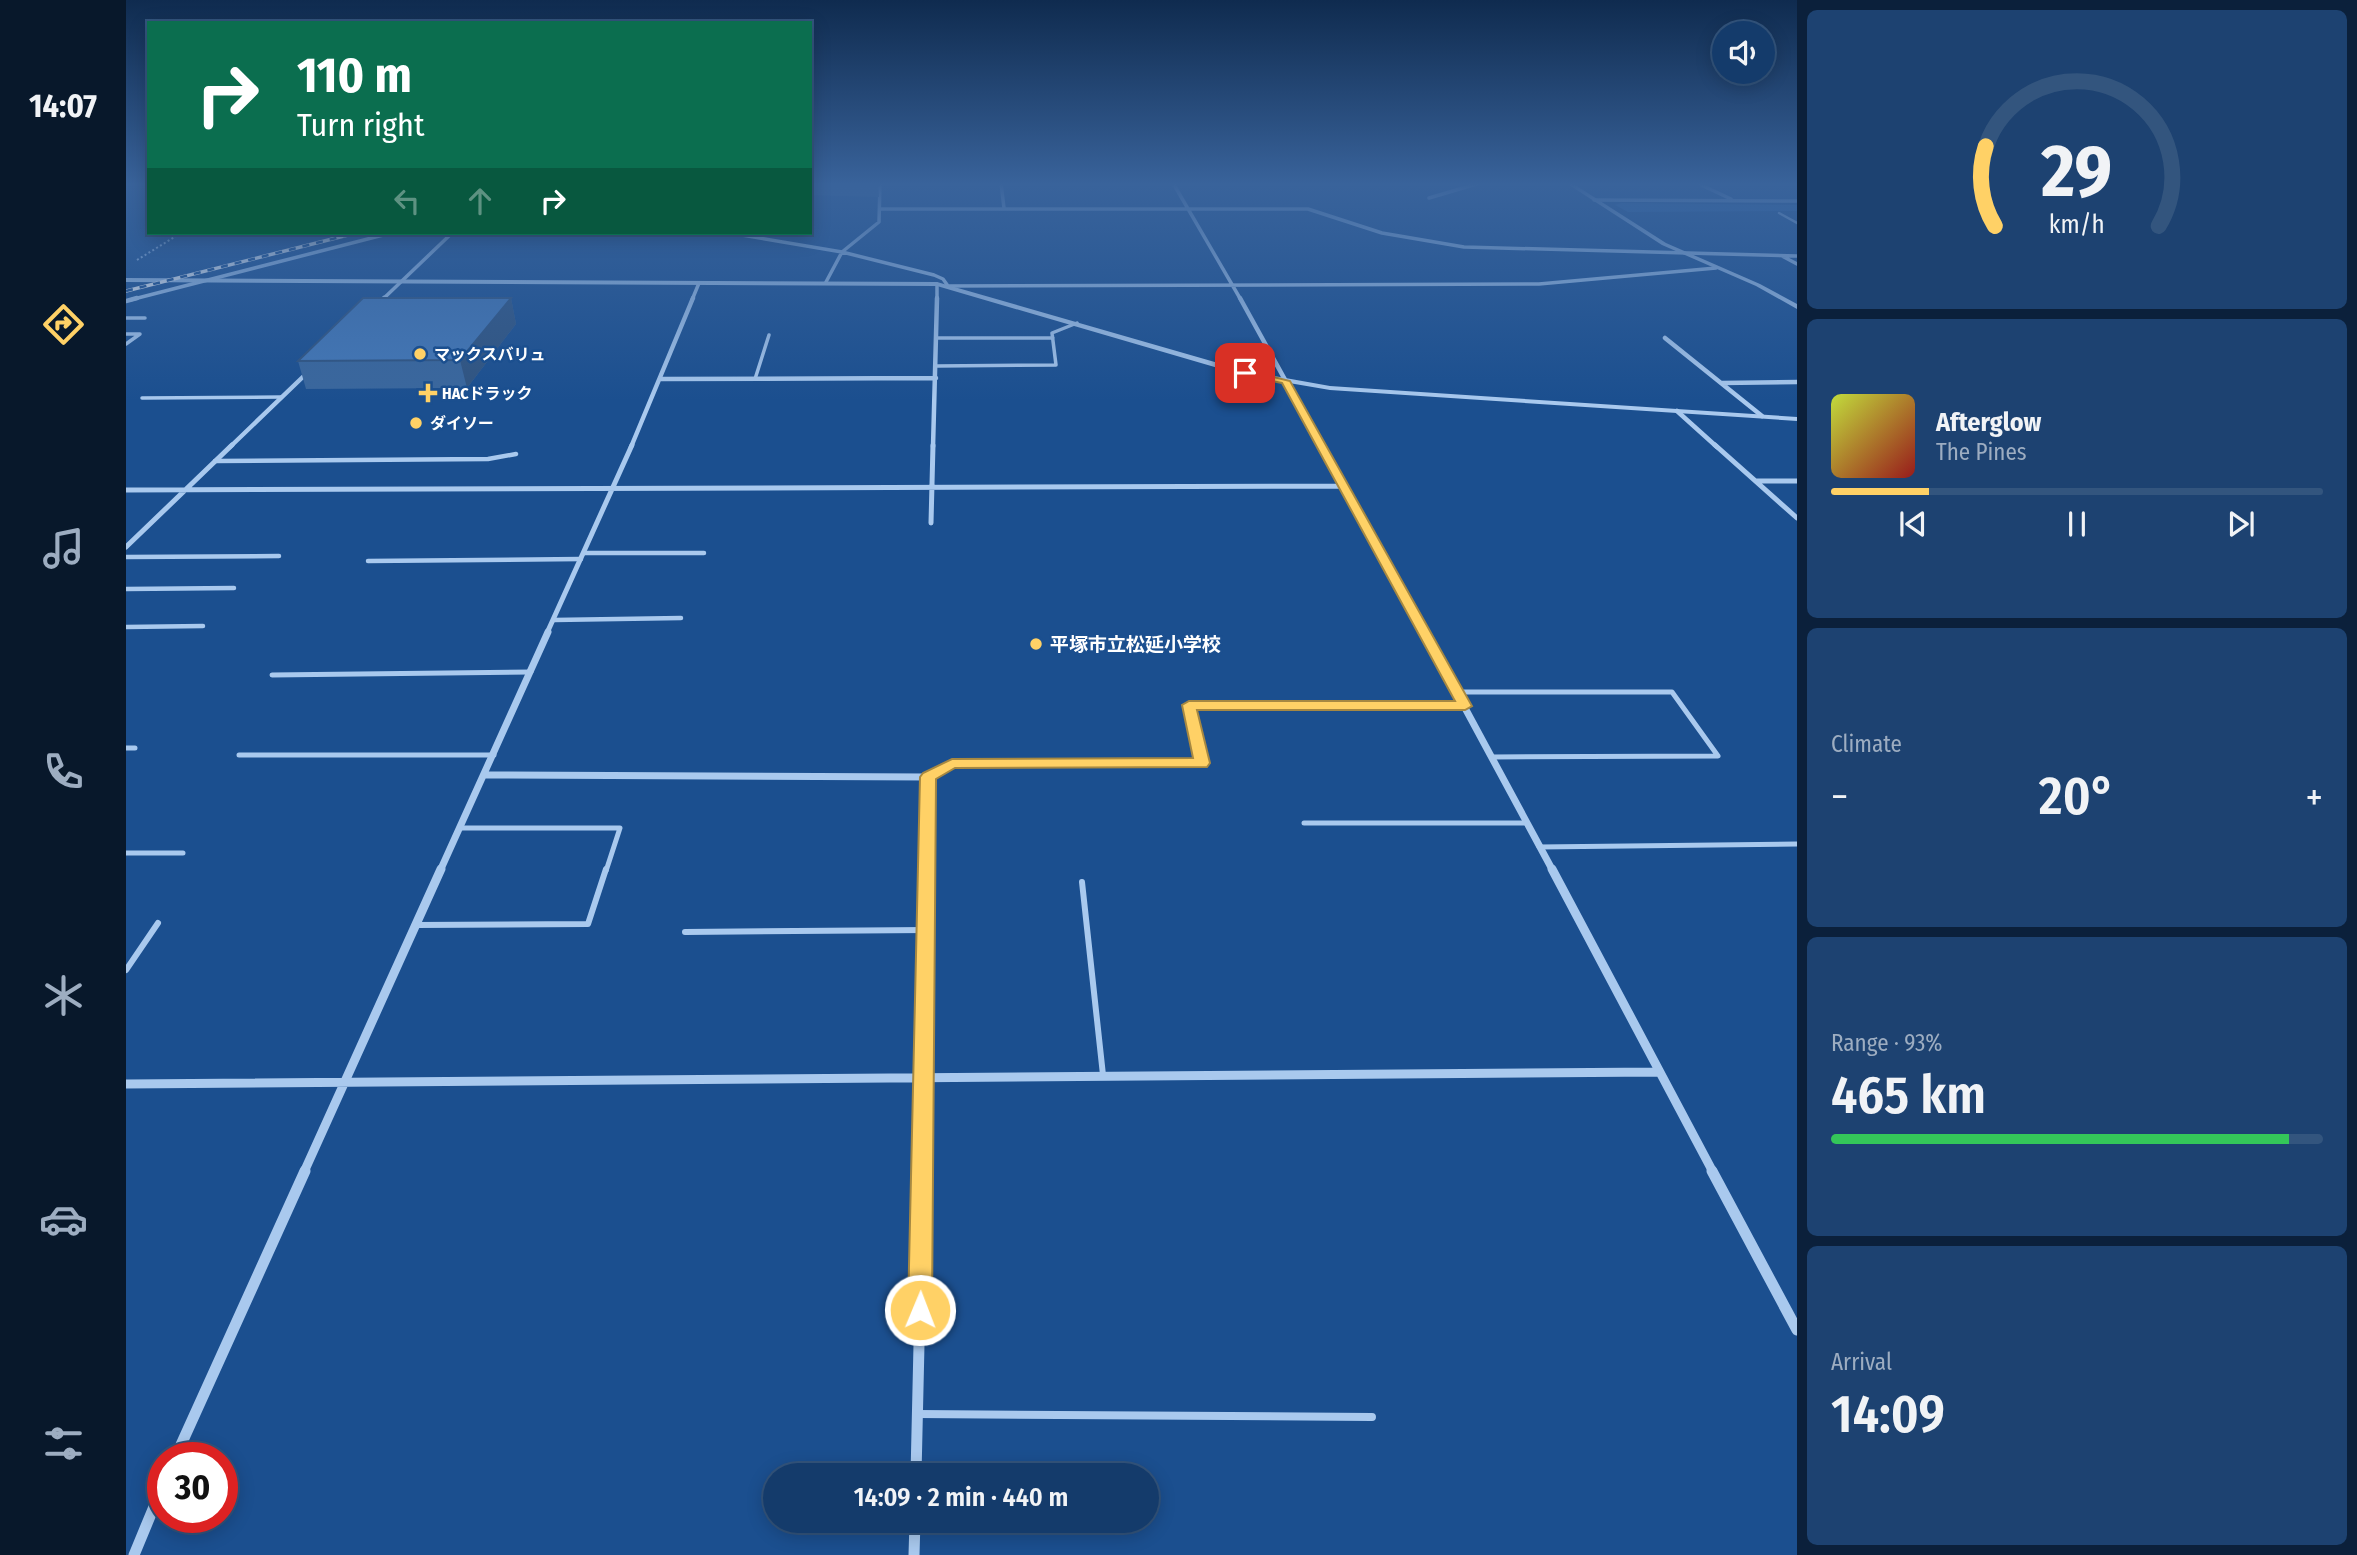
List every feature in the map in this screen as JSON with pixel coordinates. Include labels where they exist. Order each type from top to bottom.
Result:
[{"type":"street","points":[[126,301],[303,256]]},
{"type":"street","points":[[371,311],[429,256]]},
{"type":"street","points":[[826,282],[840,256]]},
{"type":"street","points":[[856,256],[934,275],[943,279],[948,286]]},
{"type":"street","points":[[1215,256],[1465,706],[1797,1330]]},
{"type":"street","points":[[1685,256],[1758,285],[1797,307]]},
{"type":"street","points":[[948,286],[1539,284],[1716,268]]},
{"type":"street","points":[[127,280],[937,284],[1245,373],[1286,381],[1344,389],[1797,419]]},
{"type":"street","points":[[182,1442],[343,1081],[461,828],[613,489],[662,379],[699,282]]},
{"type":"street","points":[[931,523],[937,284]]},
{"type":"street","points":[[1665,338],[1762,416]]},
{"type":"street","points":[[126,547],[311,368]]},
{"type":"street","points":[[662,379],[936,378]]},
{"type":"street","points":[[1721,383],[1797,383]]},
{"type":"street","points":[[1677,411],[1797,518]]},
{"type":"street","points":[[1755,481],[1797,481]]},
{"type":"street","points":[[126,490],[1343,486]]},
{"type":"street","points":[[485,775],[928,777],[952,764],[1202,763],[1189,705],[1465,706]]},
{"type":"street","points":[[916,1463],[925,1076],[928,777]]},
{"type":"street","points":[[126,1084],[1658,1072]]},
{"type":"street","points":[[134,1555],[147,1524]]},
{"type":"street","points":[[914,1555],[915,1533]]},
{"type":"lane","points":[[126,318],[145,318]]},
{"type":"lane","points":[[936,366],[1056,365],[1052,333],[1077,323]]},
{"type":"lane","points":[[126,334],[140,334],[126,344]]},
{"type":"lane","points":[[755,379],[769,335]]},
{"type":"lane","points":[[937,338],[1053,338]]},
{"type":"lane","points":[[142,398],[282,397]]},
{"type":"lane","points":[[215,461],[488,459],[516,454]]},
{"type":"lane","points":[[368,561],[704,553]]},
{"type":"lane","points":[[126,557],[279,556]]},
{"type":"lane","points":[[126,589],[234,588]]},
{"type":"lane","points":[[554,620],[681,618]]},
{"type":"lane","points":[[126,627],[203,626]]},
{"type":"lane","points":[[272,675],[531,672]]},
{"type":"lane","points":[[1457,692],[1672,692],[1718,756],[1492,757]]},
{"type":"lane","points":[[126,748],[135,748]]},
{"type":"lane","points":[[239,755],[494,755]]},
{"type":"lane","points":[[1304,823],[1527,823]]},
{"type":"lane","points":[[415,925],[588,924],[620,828],[461,828]]},
{"type":"lane","points":[[1539,847],[1797,844]]},
{"type":"lane","points":[[126,853],[183,853]]},
{"type":"lane","points":[[1082,882],[1102,1075]]},
{"type":"lane","points":[[126,970],[158,923]]},
{"type":"lane","points":[[685,932],[927,930]]},
{"type":"lane","points":[[917,1414],[1372,1416]]},
{"type":"path","points":[[137,260],[144,256]]},
{"type":"building","points":[[363,298],[511,298],[460,360],[298,361]]},
{"type":"railway","points":[[126,291],[267,256]]},
{"type":"place","name":"マックスバリュ","points":[[420,354]]},
{"type":"place","name":"HACドラック","points":[[428,393]]},
{"type":"place","name":"ダイソー","points":[[416,423]]},
{"type":"place","name":"平塚市立松延小学校","points":[[1036,644]]},
{"type":"route","points":[[920,1310],[928,777],[952,764],[1202,763],[1189,705],[1465,706],[1286,381],[1245,373]]}]
